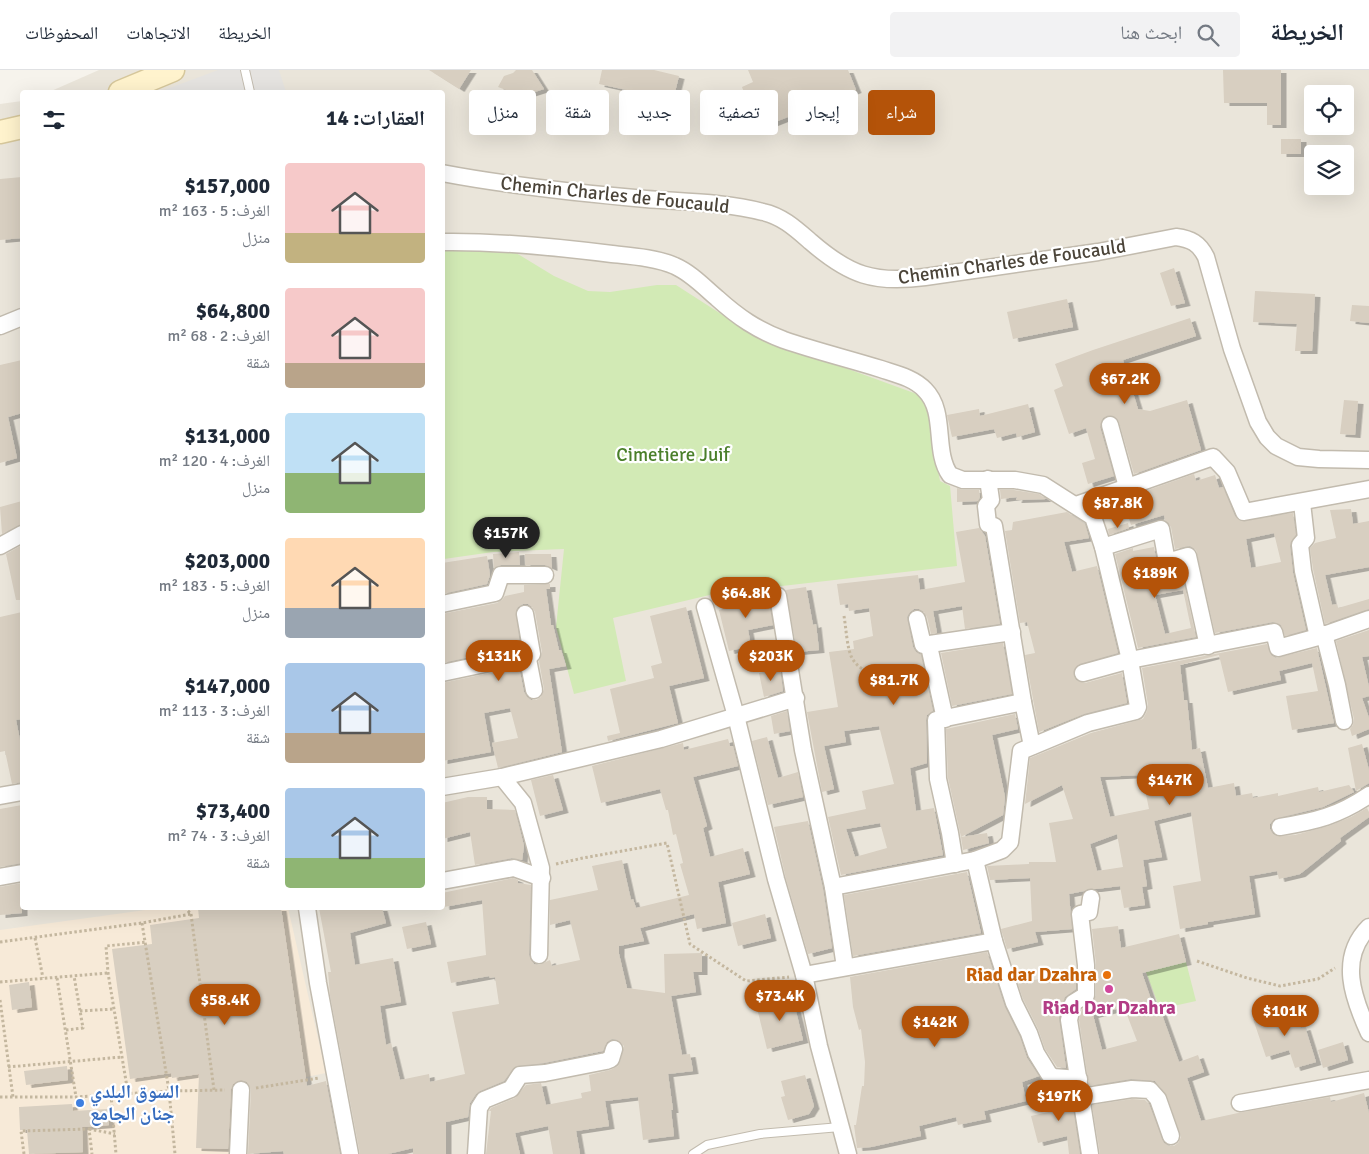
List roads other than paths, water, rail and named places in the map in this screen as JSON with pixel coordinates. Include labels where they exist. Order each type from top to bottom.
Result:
[{"type":"main road","points":[[125,90],[173,70]]},
{"type":"main road","points":[[0,132],[20,127]]},
{"type":"street","name":"Chemin Charles de Foucauld","points":[[445,173],[520,186],[709,204],[763,212],[775,215],[789,223],[836,262],[854,272],[887,280],[905,280],[1098,252],[1158,240],[1187,238],[1194,241],[1206,256],[1235,357],[1258,422],[1267,437],[1276,446],[1298,457],[1369,460]]},
{"type":"street","points":[[445,242],[535,245],[623,255],[674,265],[687,272],[752,326],[784,340],[871,366],[918,383],[926,390],[935,406],[944,463],[950,476],[963,480],[1015,480],[1043,485],[1093,517],[1103,547],[1130,660],[1138,707],[1136,711],[1088,724],[1021,751],[1010,842],[1002,850],[976,860],[833,887]]},
{"type":"street","points":[[0,326],[20,318]]},
{"type":"street","points":[[1110,425],[1128,487]]},
{"type":"street","points":[[1076,505],[1213,457],[1227,472],[1244,512],[1369,489]]},
{"type":"street","points":[[988,480],[991,500],[986,506],[988,524],[994,526],[1032,746]]},
{"type":"street","points":[[1302,502],[1306,538],[1300,544],[1303,571],[1337,685],[1344,722]]},
{"type":"street","points":[[1103,547],[1161,529],[1167,562],[1188,556],[1208,646]]},
{"type":"street","points":[[0,546],[20,535]]},
{"type":"street","points":[[445,603],[495,593],[501,575],[545,575]]},
{"type":"street","points":[[778,596],[803,750],[833,887],[845,967]]},
{"type":"street","points":[[705,607],[736,716],[776,879],[804,975],[819,1046],[848,1154]]},
{"type":"street","points":[[445,672],[532,654],[525,614]]},
{"type":"street","points":[[917,619],[923,645],[929,646],[1012,632]]},
{"type":"street","points":[[1083,673],[1130,660],[1274,632],[1278,648],[1321,636],[1369,619]]},
{"type":"street","points":[[929,646],[945,719]]},
{"type":"street","points":[[527,654],[534,690]]},
{"type":"street","points":[[445,787],[502,778],[661,739],[796,698]]},
{"type":"street","points":[[955,864],[938,779],[936,720],[1023,702]]},
{"type":"street","points":[[502,778],[523,803],[542,873],[539,956]]},
{"type":"street","points":[[0,796],[20,792]]},
{"type":"street","points":[[1280,827],[1333,816],[1350,808],[1369,795]]},
{"type":"street","points":[[976,860],[994,941],[1014,1003],[1030,1033],[1036,1053],[1053,1077],[1079,1079]]},
{"type":"street","points":[[445,880],[514,868],[542,873]]},
{"type":"street","points":[[0,877],[20,873]]},
{"type":"street","points":[[1090,1154],[1070,1014],[1073,1003],[1086,995],[1086,965],[1080,914],[1089,912],[1091,898]]},
{"type":"street","points":[[307,910],[318,983],[350,1154]]},
{"type":"street","points":[[1369,927],[1361,935],[1350,959],[1354,993],[1369,1033]]},
{"type":"street","points":[[804,975],[994,941]]},
{"type":"street","points":[[476,1154],[478,1108],[484,1100],[511,1089],[520,1075],[545,1074],[606,1061],[611,1059],[614,1049]]},
{"type":"street","points":[[1240,1103],[1369,1080]]},
{"type":"street","points":[[1081,1098],[1132,1089],[1150,1090],[1158,1098],[1171,1136]]},
{"type":"street","points":[[238,1154],[242,1090]]},
{"type":"lane","points":[[245,70],[250,90]]},
{"type":"lane","points":[[693,1154],[707,1145],[760,1134],[840,1126]]},
{"type":"place","name":"Riad dar Dzahra","points":[[1107,975]]},
{"type":"place","name":"Riad Dar Dzahra","points":[[1109,989]]},
{"type":"place","name":"السوق البلدي جنان الجامع","points":[[80,1103]]},
{"type":"park label","name":"Cimetiere Juif","points":[[673,455]]}]
